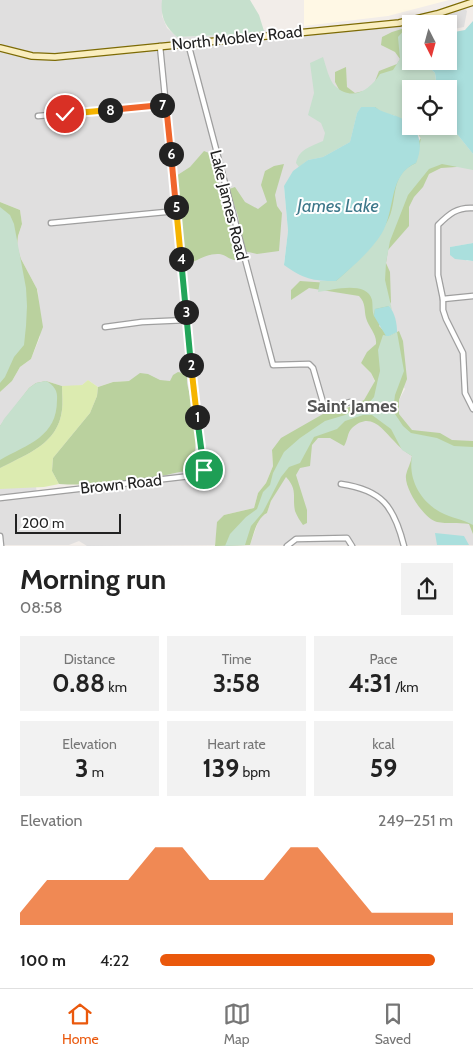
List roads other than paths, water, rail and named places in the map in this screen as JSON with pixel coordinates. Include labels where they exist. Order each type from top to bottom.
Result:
[{"type":"street","name":"North Mobley Road","points":[[0,48],[32,56],[55,57],[399,23],[437,14],[473,2]]},
{"type":"street","name":"Lake James Road","points":[[188,43],[272,365],[309,364],[313,368],[324,406],[330,408],[350,402]]},
{"type":"street","name":"Brown Road","points":[[0,498],[199,475],[204,470],[160,46]]},
{"type":"street","points":[[38,116],[166,105]]},
{"type":"street","points":[[473,208],[462,208],[451,213],[438,225],[438,274],[444,299],[446,319],[463,353],[465,393],[473,409]]},
{"type":"street","points":[[51,223],[176,211]]},
{"type":"street","points":[[444,299],[473,296]]},
{"type":"street","points":[[105,327],[142,322],[187,320]]},
{"type":"street","points":[[340,484],[368,491],[389,507],[398,523],[404,546]]},
{"type":"street","points":[[0,536],[1,546]]},
{"type":"street","points":[[287,546],[296,539],[347,538],[352,546]]},
{"type":"water","points":[[473,21],[473,154],[457,134],[457,80],[436,80],[435,73],[432,70],[458,70],[458,31],[465,30]]},
{"type":"water","name":"James Lake","points":[[361,107],[375,107],[402,119],[402,135],[418,135],[420,147],[419,155],[416,163],[407,168],[397,184],[386,224],[378,240],[336,281],[308,278],[284,265],[288,231],[284,186],[293,171],[308,160],[323,157],[350,142],[357,113]]},
{"type":"water","points":[[473,243],[473,261],[455,259],[450,255],[450,247]]},
{"type":"water","points":[[389,306],[395,318],[397,332],[386,336],[374,316],[375,309]]},
{"type":"water","points":[[435,533],[464,536],[469,545],[437,545]]},
{"type":"district","name":"Saint James","points":[[352,406]]}]
